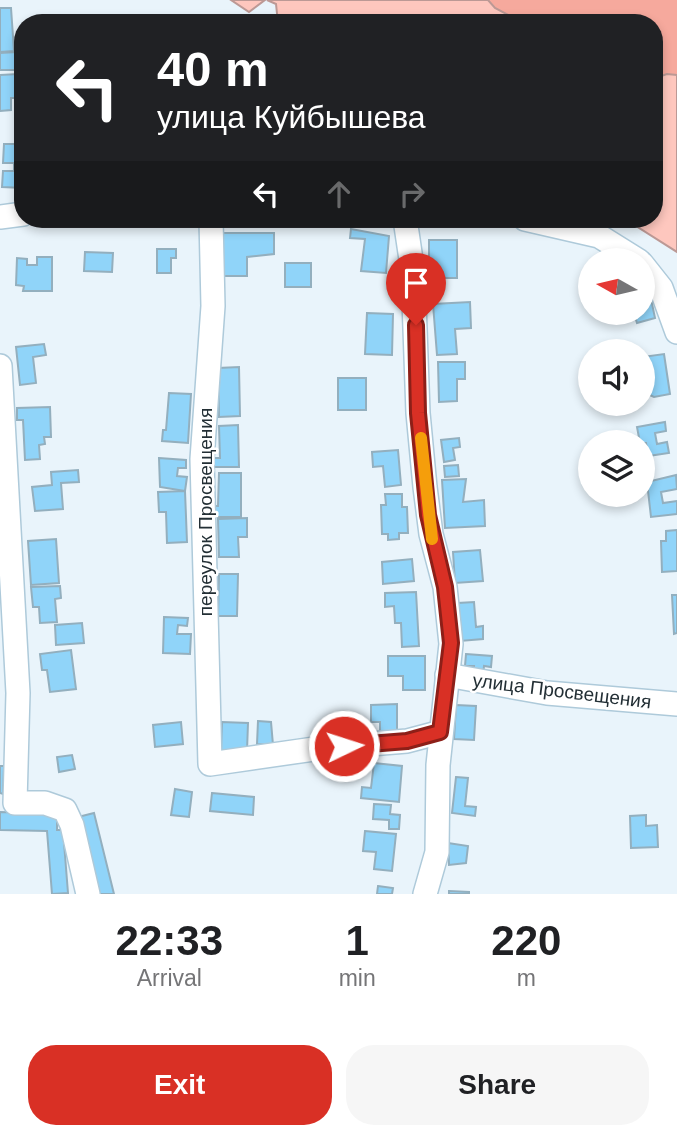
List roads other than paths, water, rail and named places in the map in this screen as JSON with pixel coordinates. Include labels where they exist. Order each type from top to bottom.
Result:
[{"type":"street","name":"переулок Просвещения","points":[[211,228],[213,306],[202,459],[210,764],[321,748],[407,741],[440,732]]},
{"type":"street","points":[[406,228],[413,273],[418,413],[426,501],[449,613],[451,643],[440,732],[437,852],[425,894]]},
{"type":"street","points":[[565,228],[599,236],[618,248]]},
{"type":"street","points":[[655,280],[661,288],[677,332]]},
{"type":"street","points":[[0,366],[18,693],[8,749],[7,803],[53,804],[65,810],[72,825],[88,894]]},
{"type":"street","name":"улица Просвещения","points":[[447,675],[547,692],[677,704]]}]
